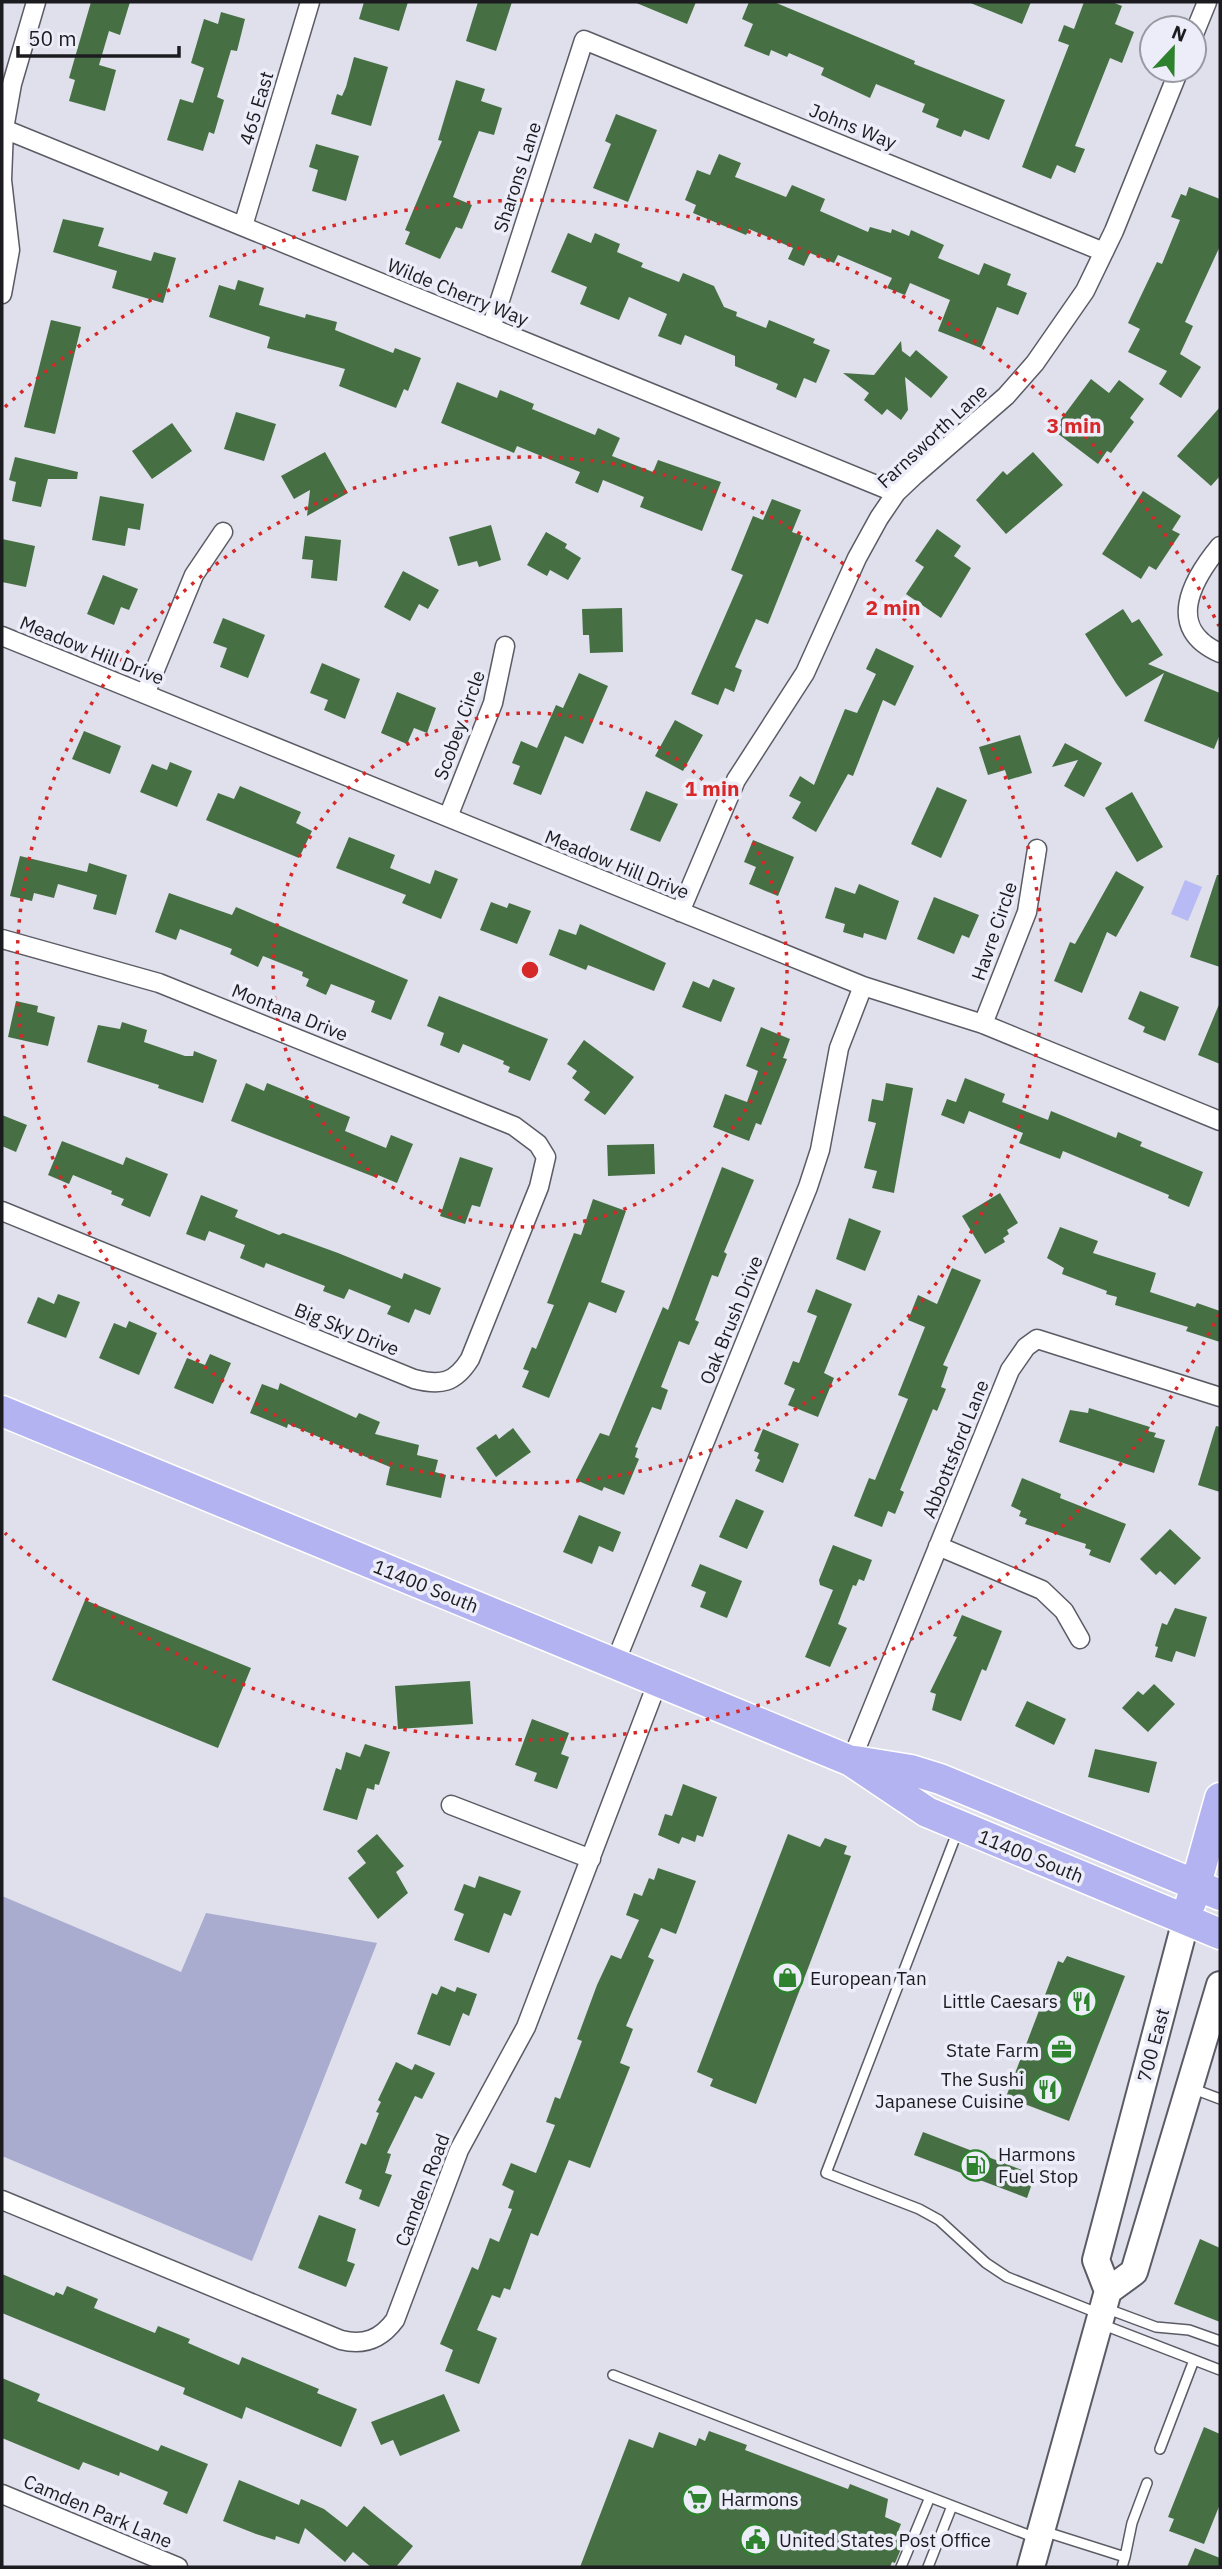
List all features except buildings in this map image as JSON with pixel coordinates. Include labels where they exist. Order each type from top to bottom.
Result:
[{"type":"main road","name":"11400 South","points":[[2,1411],[851,1761],[900,1796],[959,1826],[1220,1934]]},
{"type":"main road","name":"11400 South","points":[[851,1761],[911,1770],[940,1779],[1208,1890]]},
{"type":"main road","name":"700 East","points":[[1103,2309],[1096,2260],[1186,1920],[1208,1890],[1220,1798]]},
{"type":"main road","points":[[1031,2567],[1103,2309],[1134,2272],[1220,1985]]},
{"type":"street","points":[[2,294],[10,250],[2,180],[4,129],[12,84],[36,2]]},
{"type":"street","name":"465 East","points":[[243,226],[310,2]]},
{"type":"street","name":"Johns Way","points":[[584,40],[1104,252]]},
{"type":"street","name":"Sharons Lane","points":[[491,328],[584,40]]},
{"type":"street","name":"Farnsworth Lane","points":[[680,912],[736,780],[805,673],[862,547],[896,493],[1006,396],[1035,363],[1085,291],[1104,252],[1173,84]]},
{"type":"street","name":"Wilde Cherry Way","points":[[4,129],[896,493]]},
{"type":"street","points":[[145,694],[194,575],[206,552],[223,532]]},
{"type":"street","points":[[1220,546],[1198,578],[1187,605],[1192,631],[1207,647],[1220,653]]},
{"type":"street","name":"Meadow Hill Drive","points":[[2,636],[863,986],[983,1024],[1220,1121]]},
{"type":"street","name":"Scobey Circle","points":[[448,817],[493,704],[505,646]]},
{"type":"street","name":"Havre Circle","points":[[983,1024],[1027,912],[1037,849]]},
{"type":"street","name":"Montana Drive","points":[[2,939],[159,984],[234,1011],[514,1126],[538,1144],[546,1157]]},
{"type":"street","name":"Oak Brush Drive","points":[[615,1663],[808,1187],[820,1150],[839,1048],[863,986]]},
{"type":"street","name":"Big Sky Drive","points":[[2,1211],[432,1384],[449,1382],[461,1373],[470,1359],[539,1187],[546,1157]]},
{"type":"street","name":"Abbottsford Lane","points":[[851,1761],[1010,1370],[1026,1347],[1037,1339],[1220,1397]]},
{"type":"street","points":[[938,1546],[1042,1590],[1064,1611],[1080,1639]]},
{"type":"street","name":"Camden Road","points":[[2,2200],[341,2340],[361,2343],[379,2337],[394,2320],[470,2128],[522,2038],[658,1681]]},
{"type":"street","points":[[451,1805],[591,1859]]},
{"type":"street","name":"Camden Park Lane","points":[[2,2494],[178,2567]]},
{"type":"lane","points":[[959,1826],[826,2173],[919,2209],[939,2220],[986,2263],[1007,2277],[1156,2327],[1189,2329],[1220,2341]]},
{"type":"lane","points":[[1190,2087],[1220,2099]]},
{"type":"lane","points":[[1103,2309],[1194,2360],[1220,2370]]},
{"type":"lane","points":[[1160,2449],[1194,2360]]},
{"type":"lane","points":[[612,2375],[952,2506],[1040,2535],[1125,2557]]},
{"type":"lane","points":[[1122,2567],[1147,2483]]},
{"type":"lane","points":[[901,2567],[930,2497]]},
{"type":"lane","points":[[928,2567],[952,2506]]},
{"type":"shaded area","points":[[1185,880],[1202,887],[1188,921],[1171,914]]},
{"type":"shaded area","points":[[2,1896],[181,1972],[206,1913],[377,1943],[252,2261],[2,2156]]},
{"type":"place","name":"European Tan","points":[[787,1978]]},
{"type":"place","name":"Little Caesars","points":[[1081,2001]]},
{"type":"place","name":"State Farm","points":[[1062,2050]]},
{"type":"place","name":"The Sushi Japanese Cuisine","points":[[1047,2090]]},
{"type":"place","name":"Harmons Fuel Stop","points":[[975,2165]]},
{"type":"place","name":"Harmons","points":[[698,2499]]},
{"type":"place","name":"United States Post Office","points":[[756,2540]]}]
